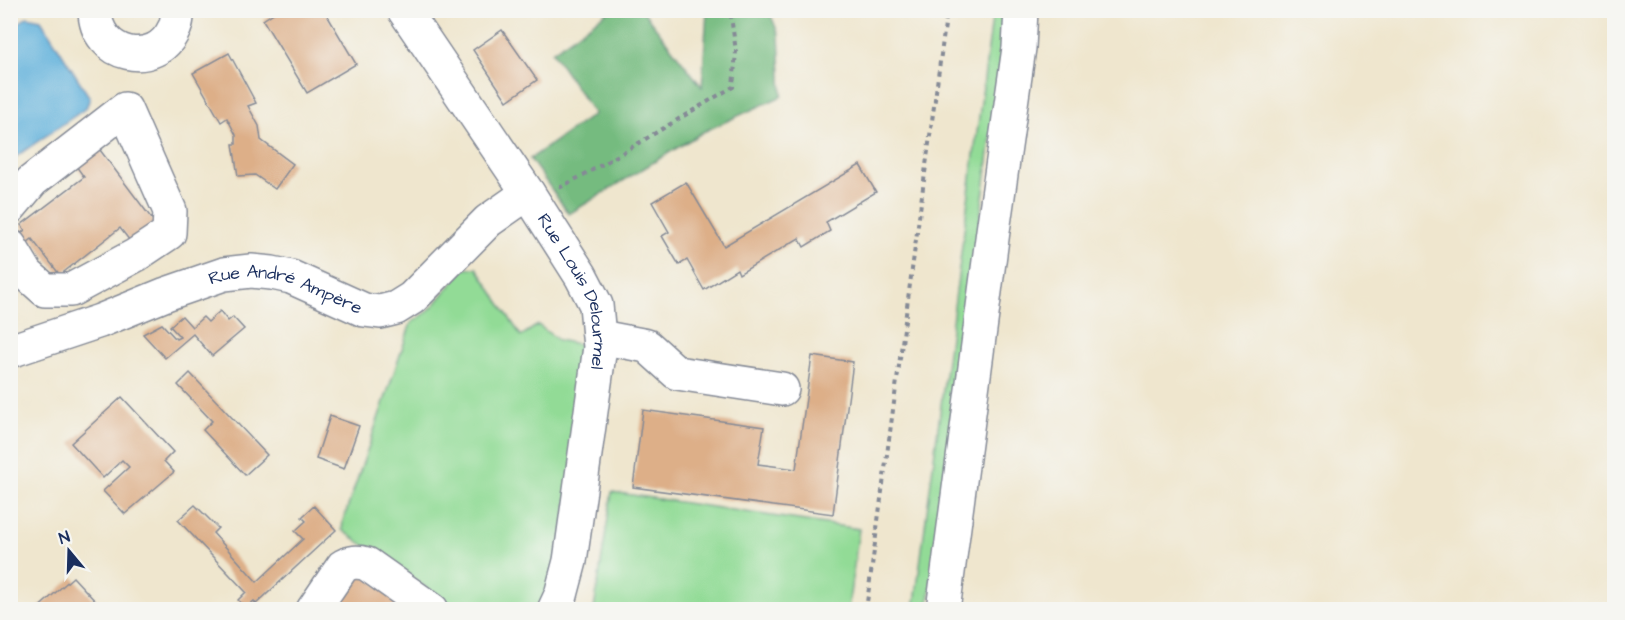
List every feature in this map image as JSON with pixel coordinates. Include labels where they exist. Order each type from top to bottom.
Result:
[{"type":"street","points":[[95,10],[95,20],[100,34],[110,45],[123,52],[138,54],[153,50],[166,41],[174,29],[178,10]]},
{"type":"street","name":"Rue Louis Delourmel","points":[[404,10],[531,198],[581,276],[596,305],[600,347],[570,561],[561,595],[554,609]]},
{"type":"street","points":[[943,609],[1019,48],[1022,10]]},
{"type":"street","points":[[10,207],[32,181],[124,109],[170,211],[170,233],[136,255],[71,290],[45,290],[27,274],[10,246]]},
{"type":"street","name":"Rue André Ampère","points":[[10,351],[100,321],[166,294],[224,274],[251,271],[272,273],[291,277],[364,310],[380,312],[396,308],[412,298],[488,221],[531,198]]},
{"type":"street","points":[[600,337],[647,346],[676,373],[782,389]]},
{"type":"street","points":[[312,609],[343,566],[351,562],[358,562],[367,564],[432,609]]},
{"type":"path","points":[[531,198],[548,194],[587,174],[734,87],[736,51],[730,10]]},
{"type":"path","points":[[866,609],[947,10]]},
{"type":"green space","points":[[609,11],[643,11],[702,87],[707,11],[769,11],[779,35],[782,96],[703,132],[569,214],[530,159],[594,114],[552,52]]},
{"type":"green space","points":[[993,11],[1007,11],[1005,33],[928,609],[914,610]]},
{"type":"green space","points":[[477,268],[521,336],[538,325],[558,340],[588,346],[557,581],[544,609],[457,609],[342,530],[343,521],[411,323],[435,304],[464,269]]},
{"type":"green space","points":[[612,492],[859,529],[848,609],[594,609]]},
{"type":"water","points":[[27,17],[41,20],[90,98],[86,108],[11,160],[11,29]]},
{"type":"building","points":[[278,10],[324,10],[356,64],[307,93],[263,20]]},
{"type":"building","points":[[502,30],[537,80],[507,101],[473,50]]},
{"type":"building","points":[[229,53],[256,103],[248,106],[259,126],[261,140],[293,164],[275,189],[255,175],[238,176],[233,144],[236,144],[236,135],[227,118],[221,122],[193,73]]},
{"type":"building","points":[[94,142],[155,223],[130,241],[120,228],[60,275],[32,239],[23,246],[16,237],[25,230],[21,225],[84,177],[71,159]]},
{"type":"building","points":[[860,165],[876,192],[826,222],[830,231],[804,247],[799,238],[739,274],[737,269],[704,290],[687,260],[679,265],[662,236],[669,232],[652,202],[686,182],[724,246]]},
{"type":"building","points":[[220,311],[228,321],[233,317],[244,329],[212,356],[193,334],[165,358],[143,334],[162,324],[176,339],[180,337],[170,326],[182,316],[192,327],[203,317],[208,322]]},
{"type":"building","points":[[812,356],[853,362],[833,514],[633,487],[643,410],[764,427],[758,464],[796,469]]},
{"type":"building","points":[[190,373],[267,455],[245,475],[203,430],[212,421],[178,385]]},
{"type":"building","points":[[122,397],[173,452],[164,461],[174,472],[125,514],[103,491],[129,467],[122,460],[103,478],[71,443]]},
{"type":"building","points":[[330,416],[359,426],[344,469],[316,459]]},
{"type":"building","points":[[195,505],[218,528],[213,533],[257,582],[303,539],[295,531],[306,521],[302,517],[314,506],[336,530],[256,604],[254,601],[246,608],[238,600],[246,592],[178,520]]},
{"type":"building","points":[[356,569],[411,610],[327,610]]},
{"type":"building","points":[[73,577],[97,603],[89,610],[36,610]]}]
